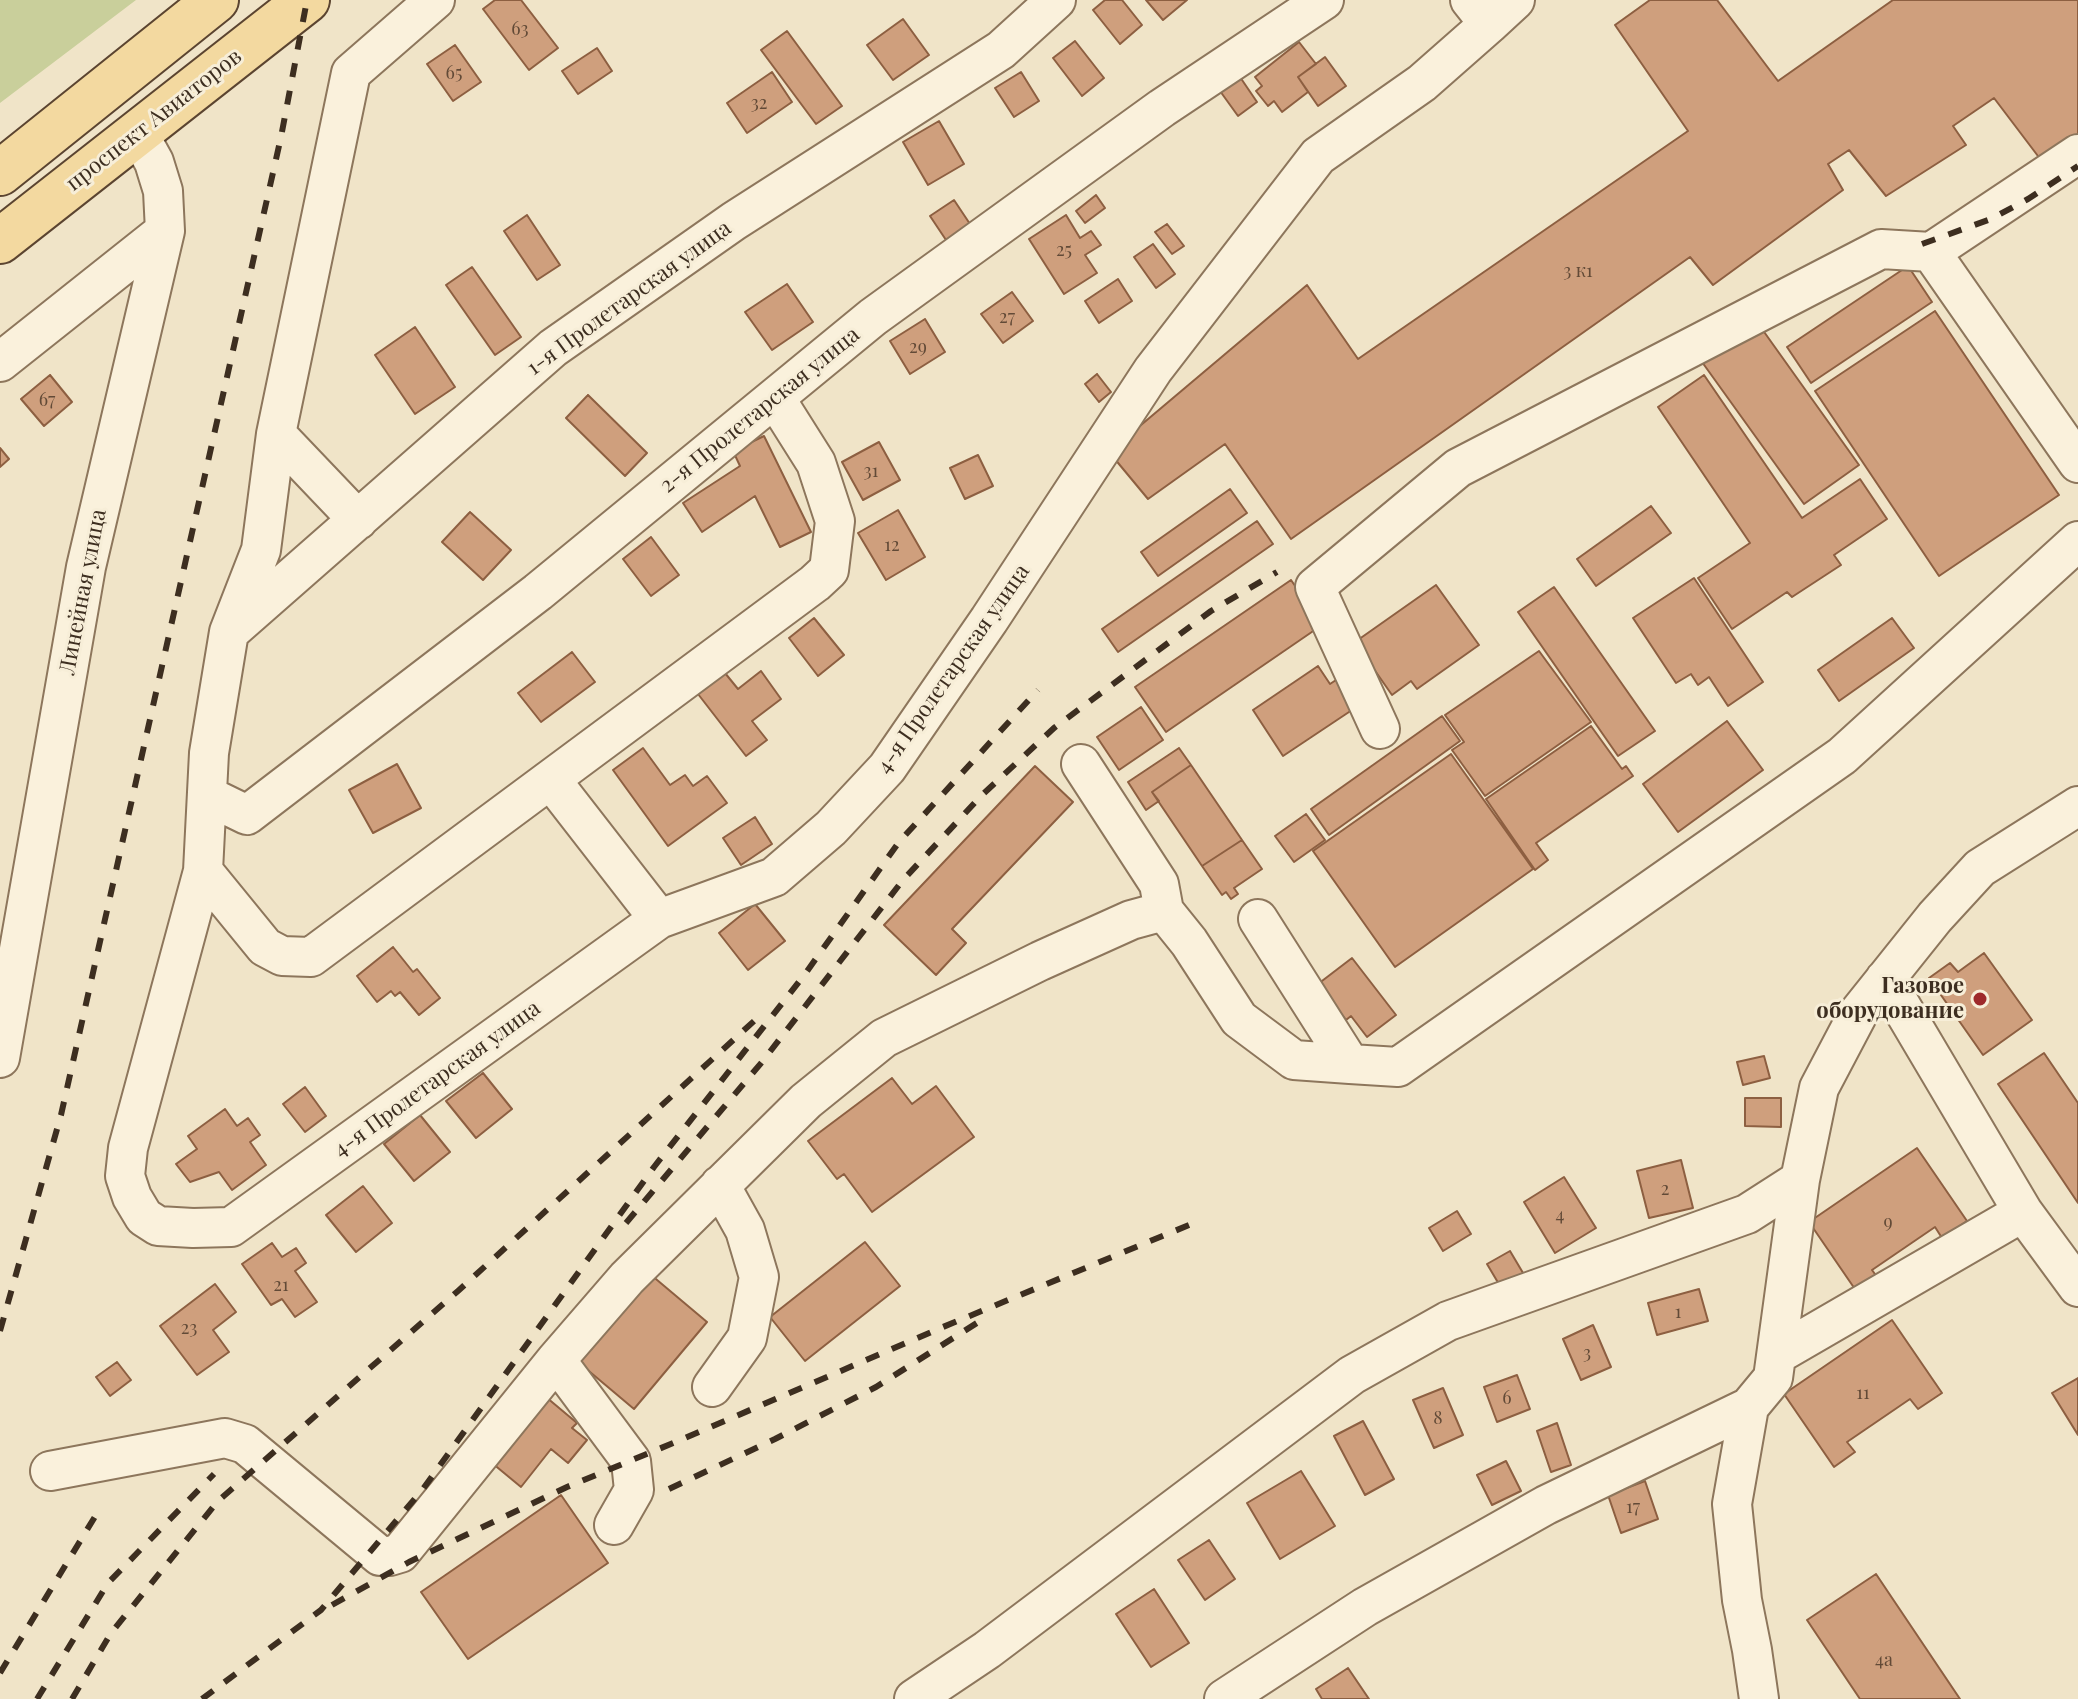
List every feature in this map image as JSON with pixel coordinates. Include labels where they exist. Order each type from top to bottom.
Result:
[{"type":"main road","points":[[0,173],[216,0]]},
{"type":"main road","name":"проспект Авиаторов","points":[[0,241],[307,0]]},
{"type":"street","points":[[435,0],[351,73],[276,434],[261,550],[229,632],[209,753],[203,871],[265,947],[282,956],[311,957],[829,570],[835,521],[816,463],[775,398]]},
{"type":"street","name":"1-я Пролетарская улица","points":[[229,632],[553,348],[734,221],[1001,50],[1056,0]]},
{"type":"street","name":"2-я Пролетарская улица","points":[[208,796],[247,815],[538,592],[898,299],[1162,108],[1324,0]]},
{"type":"street","name":"4-я Пролетарская улица","points":[[203,871],[128,1148],[125,1176],[132,1197],[144,1217],[158,1226],[231,1227],[659,919],[774,877],[831,828],[887,768],[989,620],[1153,370],[1318,156],[1422,83],[1492,8]]},
{"type":"street","name":"Линейная улица","points":[[1,1040],[86,567],[165,231],[163,191],[154,162],[138,133]]},
{"type":"street","points":[[1380,729],[1315,587],[1458,468],[1881,249],[1931,252],[2078,154]]},
{"type":"street","points":[[0,362],[165,231]]},
{"type":"street","points":[[1931,252],[2078,463]]},
{"type":"street","points":[[276,434],[358,520]]},
{"type":"street","points":[[1081,764],[1159,884],[1164,911],[1189,942],[1239,1019],[1294,1060],[1398,1067],[1842,756],[2078,541]]},
{"type":"street","points":[[551,780],[659,919]]},
{"type":"street","points":[[1224,1699],[1365,1607],[1546,1505],[1749,1407],[1773,1378],[1800,1180],[1819,1088],[1859,1012],[1935,917],[1980,868],[2078,806]]},
{"type":"street","points":[[50,1471],[225,1438],[245,1444],[380,1556],[400,1553],[556,1360],[627,1278],[806,1101],[884,1038],[1040,961],[1131,920],[1164,911]]},
{"type":"street","points":[[1258,919],[1350,1064]]},
{"type":"street","points":[[1885,979],[2023,1212],[2078,1287]]},
{"type":"street","points":[[914,1699],[987,1650],[1352,1375],[1448,1321],[1747,1214],[1800,1180]]},
{"type":"street","points":[[712,1387],[747,1338],[759,1277],[745,1230],[720,1185]]},
{"type":"street","points":[[1778,1354],[2023,1212]]},
{"type":"street","points":[[556,1360],[631,1461],[634,1490],[614,1525]]},
{"type":"street","points":[[1749,1407],[1732,1504],[1742,1600],[1759,1699]]},
{"type":"green space","points":[[0,0],[136,0],[0,103]]},
{"type":"building","points":[[495,0],[521,0],[558,48],[529,70],[483,9]]},
{"type":"building","points":[[1105,0],[1122,0],[1142,25],[1120,44],[1093,10]]},
{"type":"building","points":[[1146,0],[1187,0],[1163,20]]},
{"type":"building","points":[[1650,0],[1717,0],[1778,81],[1893,0],[2078,0],[2078,141],[2044,164],[1994,98],[1953,126],[1966,145],[1886,196],[1849,150],[1828,164],[1843,190],[1713,285],[1690,257],[1291,539],[1225,444],[1148,499],[1109,452],[1307,285],[1358,359],[1688,131],[1615,25]]},
{"type":"building","points":[[903,19],[929,55],[893,80],[867,45]]},
{"type":"building","points":[[787,31],[842,106],[816,124],[761,50]]},
{"type":"building","points":[[1075,41],[1104,78],[1082,96],[1053,58]]},
{"type":"building","points":[[1299,42],[1316,64],[1298,77],[1308,92],[1282,112],[1274,101],[1268,106],[1256,91],[1262,86],[1255,77]]},
{"type":"building","points":[[455,45],[481,82],[453,101],[427,64]]},
{"type":"building","points":[[597,48],[612,71],[578,94],[562,71]]},
{"type":"building","points":[[1325,57],[1346,86],[1318,106],[1298,77]]},
{"type":"building","points":[[772,72],[792,102],[747,133],[727,103]]},
{"type":"building","points":[[1021,72],[1039,101],[1014,117],[995,88]]},
{"type":"building","points":[[1240,77],[1257,102],[1238,116],[1220,91]]},
{"type":"building","points":[[939,121],[964,164],[928,185],[903,142]]},
{"type":"building","points":[[1096,195],[1105,208],[1085,223],[1076,211]]},
{"type":"building","points":[[954,200],[972,227],[948,243],[930,216]]},
{"type":"building","points":[[527,215],[560,265],[537,280],[504,231]]},
{"type":"building","points":[[1066,215],[1080,238],[1091,231],[1101,245],[1085,255],[1097,273],[1064,294],[1029,239]]},
{"type":"building","points":[[1167,224],[1184,246],[1172,254],[1155,232]]},
{"type":"building","points":[[1153,244],[1175,274],[1156,288],[1134,257]]},
{"type":"building","points":[[1908,266],[1932,302],[1811,383],[1787,347]]},
{"type":"building","points":[[472,267],[521,337],[495,355],[446,285]]},
{"type":"building","points":[[1118,279],[1132,301],[1099,323],[1085,301]]},
{"type":"building","points":[[787,284],[813,322],[772,350],[745,312]]},
{"type":"building","points":[[1012,292],[1033,321],[1003,343],[981,314]]},
{"type":"building","points":[[1935,311],[2059,495],[1939,576],[1815,391]]},
{"type":"building","points":[[925,319],[945,352],[910,374],[890,341]]},
{"type":"building","points":[[1757,322],[1859,465],[1804,504],[1702,362]]},
{"type":"building","points":[[415,327],[455,387],[415,414],[375,355]]},
{"type":"building","points":[[1097,374],[1111,392],[1099,402],[1085,384]]},
{"type":"building","points":[[50,375],[72,402],[44,426],[21,399]]},
{"type":"building","points":[[1704,375],[1802,518],[1860,479],[1887,519],[1834,555],[1841,565],[1792,597],[1787,592],[1732,629],[1698,578],[1750,543],[1658,407]]},
{"type":"building","points":[[588,395],[647,453],[625,476],[566,418]]},
{"type":"building","points":[[764,436],[811,532],[780,547],[755,496],[702,532],[683,503],[740,466],[733,451]]},
{"type":"building","points":[[879,442],[900,480],[863,500],[842,462]]},
{"type":"building","points":[[0,448],[9,459],[0,467]]},
{"type":"building","points":[[978,455],[993,486],[965,499],[950,468]]},
{"type":"building","points":[[1230,489],[1247,513],[1158,576],[1141,552]]},
{"type":"building","points":[[1651,506],[1671,533],[1596,586],[1577,559]]},
{"type":"building","points":[[898,510],[925,557],[886,580],[858,533]]},
{"type":"building","points":[[470,512],[511,550],[483,580],[442,542]]},
{"type":"building","points":[[1257,521],[1273,544],[1118,652],[1102,629]]},
{"type":"building","points":[[651,537],[679,575],[651,596],[623,559]]},
{"type":"building","points":[[1694,578],[1763,682],[1728,706],[1709,677],[1698,685],[1691,674],[1676,683],[1633,618]]},
{"type":"building","points":[[1291,580],[1322,625],[1166,732],[1135,687]]},
{"type":"building","points":[[1436,585],[1479,645],[1417,689],[1411,681],[1392,695],[1355,642]]},
{"type":"building","points":[[1554,587],[1655,731],[1618,756],[1518,612]]},
{"type":"building","points":[[814,618],[844,655],[818,676],[789,638]]},
{"type":"building","points":[[1892,618],[1914,648],[1839,701],[1818,670]]},
{"type":"building","points":[[1539,651],[1591,722],[1485,796],[1452,750],[1464,742],[1445,715]]},
{"type":"building","points":[[572,652],[595,682],[541,722],[518,693]]},
{"type":"building","points":[[1318,666],[1330,684],[1339,678],[1358,706],[1283,756],[1253,710]]},
{"type":"building","points":[[761,671],[781,699],[752,721],[767,740],[746,756],[698,694],[725,673],[738,689]]},
{"type":"building","points":[[1141,707],[1163,740],[1119,770],[1097,737]]},
{"type":"building","points":[[1442,716],[1460,741],[1329,835],[1311,809]]},
{"type":"building","points":[[1727,721],[1763,770],[1678,832],[1643,784]]},
{"type":"building","points":[[1591,726],[1622,769],[1626,766],[1633,776],[1536,843],[1548,860],[1535,870],[1486,799]]},
{"type":"building","points":[[643,748],[670,785],[685,775],[693,786],[707,776],[727,803],[668,846],[613,770]]},
{"type":"building","points":[[1179,748],[1191,765],[1152,792],[1159,801],[1146,810],[1128,782]]},
{"type":"building","points":[[1451,754],[1533,869],[1395,967],[1313,851]]},
{"type":"building","points":[[397,764],[421,808],[373,833],[349,790]]},
{"type":"building","points":[[1191,765],[1242,840],[1202,866],[1152,792]]},
{"type":"building","points":[[1035,766],[1073,802],[952,929],[966,943],[936,975],[884,925]]},
{"type":"building","points":[[1306,814],[1325,840],[1294,862],[1275,836]]},
{"type":"building","points":[[755,817],[772,844],[741,865],[723,838]]},
{"type":"building","points":[[1242,840],[1262,869],[1234,888],[1238,894],[1231,899],[1226,892],[1222,895],[1202,866]]},
{"type":"building","points":[[755,904],[785,941],[748,970],[719,933]]},
{"type":"building","points":[[393,947],[413,972],[417,969],[440,998],[419,1015],[400,992],[395,996],[391,991],[377,1002],[357,976]]},
{"type":"building","name":"Газовое оборудование","points":[[1984,953],[2032,1020],[1983,1055],[1929,978],[1950,963],[1958,972]]},
{"type":"building","points":[[1352,958],[1396,1015],[1367,1037],[1351,1016],[1346,1020],[1318,984]]},
{"type":"building","points":[[2044,1053],[2078,1103],[2078,1203],[1998,1084]]},
{"type":"building","points":[[1764,1056],[1770,1078],[1743,1085],[1737,1062]]},
{"type":"building","points":[[483,1073],[512,1109],[476,1138],[446,1101]]},
{"type":"building","points":[[892,1078],[912,1104],[936,1086],[974,1137],[872,1212],[844,1174],[837,1179],[808,1141]]},
{"type":"building","points":[[305,1087],[326,1116],[305,1132],[283,1104]]},
{"type":"building","points":[[1745,1098],[1781,1098],[1781,1127],[1745,1126]]},
{"type":"building","points":[[225,1109],[237,1126],[248,1118],[260,1135],[250,1142],[266,1165],[232,1190],[219,1172],[190,1182],[176,1164],[197,1149],[188,1136]]},
{"type":"building","points":[[420,1115],[450,1152],[414,1181],[384,1144]]},
{"type":"building","points":[[1917,1148],[1967,1221],[1942,1238],[1935,1227],[1872,1270],[1880,1281],[1859,1295],[1809,1222]]},
{"type":"building","points":[[1681,1160],[1693,1208],[1649,1218],[1637,1171]]},
{"type":"building","points":[[1564,1177],[1596,1228],[1555,1253],[1524,1202]]},
{"type":"building","points":[[363,1186],[392,1223],[356,1252],[326,1215]]},
{"type":"building","points":[[1457,1211],[1471,1234],[1443,1251],[1429,1228]]},
{"type":"building","points":[[865,1242],[900,1286],[805,1361],[770,1317]]},
{"type":"building","points":[[272,1243],[282,1257],[296,1248],[306,1263],[295,1271],[317,1302],[295,1317],[282,1299],[271,1305],[242,1264]]},
{"type":"building","points":[[1510,1251],[1529,1283],[1506,1296],[1487,1264]]},
{"type":"building","points":[[644,1269],[707,1322],[634,1409],[571,1356]]},
{"type":"building","points":[[215,1284],[236,1312],[213,1330],[229,1352],[197,1375],[160,1326]]},
{"type":"building","points":[[1699,1289],[1708,1321],[1657,1335],[1648,1303]]},
{"type":"building","points":[[1892,1320],[1942,1393],[1918,1409],[1910,1399],[1847,1442],[1855,1452],[1834,1467],[1784,1394]]},
{"type":"building","points":[[1593,1325],[1611,1367],[1581,1380],[1563,1339]]},
{"type":"building","points":[[117,1362],[131,1380],[110,1396],[96,1377]]},
{"type":"building","points":[[1517,1375],[1530,1409],[1497,1422],[1484,1387]]},
{"type":"building","points":[[2078,1378],[2078,1435],[2052,1393]]},
{"type":"building","points":[[1443,1388],[1463,1435],[1434,1448],[1413,1400]]},
{"type":"building","points":[[546,1397],[577,1423],[572,1428],[587,1440],[568,1463],[551,1449],[521,1487],[492,1463]]},
{"type":"building","points":[[1363,1421],[1394,1479],[1365,1495],[1334,1436]]},
{"type":"building","points":[[1557,1423],[1571,1465],[1551,1472],[1537,1431]]},
{"type":"building","points":[[1506,1461],[1521,1491],[1492,1505],[1477,1475]]},
{"type":"building","points":[[1301,1471],[1335,1526],[1280,1559],[1247,1503]]},
{"type":"building","points":[[1645,1481],[1658,1519],[1621,1533],[1608,1495]]},
{"type":"building","points":[[561,1495],[608,1563],[468,1659],[421,1592]]},
{"type":"building","points":[[1209,1540],[1235,1579],[1205,1600],[1178,1560]]},
{"type":"building","points":[[1876,1574],[1960,1699],[1860,1699],[1807,1620]]},
{"type":"building","points":[[1154,1589],[1189,1643],[1151,1667],[1116,1614]]},
{"type":"building","points":[[1348,1668],[1369,1699],[1322,1699],[1316,1689]]},
{"type":"railway","points":[[0,1331],[61,1115],[281,137],[307,0]]},
{"type":"railway","points":[[1922,244],[1991,219],[2078,166]]},
{"type":"railway","points":[[626,1223],[762,1062],[903,880],[982,795],[1054,728],[1211,611],[1277,572]]},
{"type":"railway","points":[[202,1699],[321,1610],[423,1489],[654,1167],[805,974],[899,842],[1038,690]]},
{"type":"railway","points":[[72,1699],[111,1633],[218,1501],[458,1291],[764,1012]]},
{"type":"railway","points":[[332,1605],[409,1562],[567,1487],[1189,1225]]},
{"type":"railway","points":[[669,1489],[876,1387],[980,1321]]},
{"type":"railway","points":[[37,1699],[108,1583],[214,1474]]},
{"type":"railway","points":[[0,1673],[99,1510]]},
{"type":"place","name":"Газовое оборудование","points":[[1980,999]]}]
